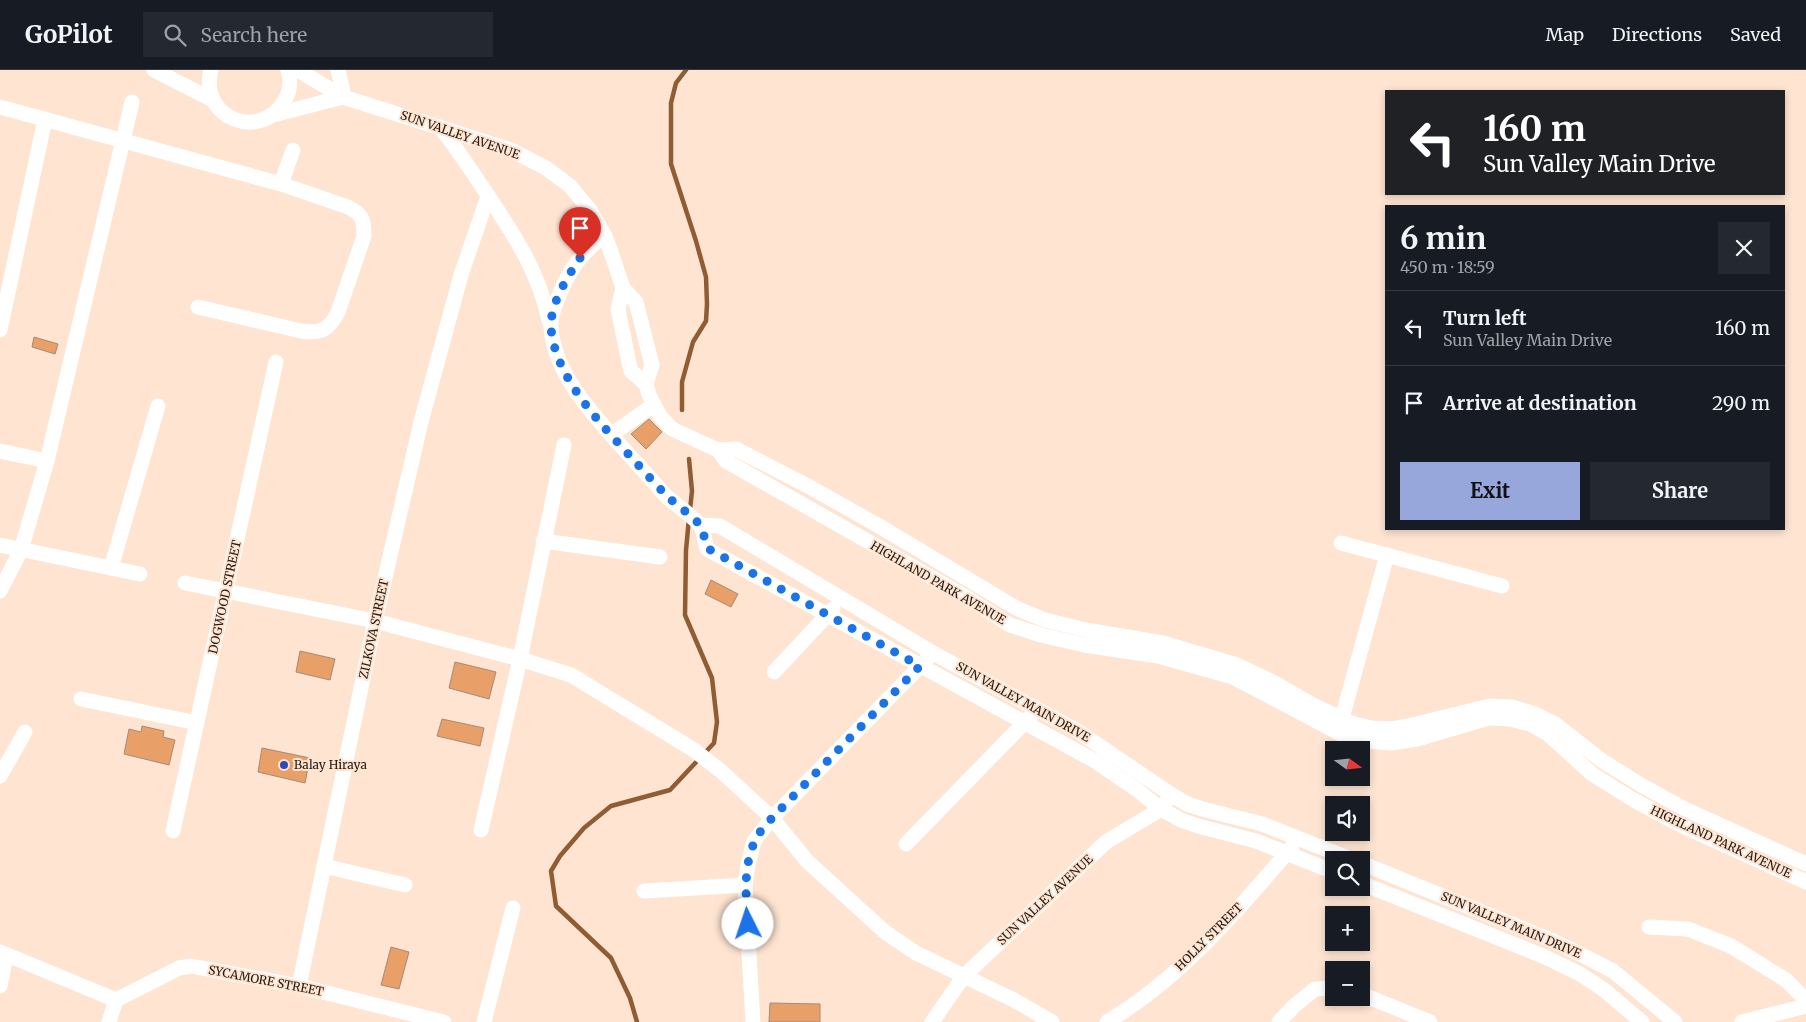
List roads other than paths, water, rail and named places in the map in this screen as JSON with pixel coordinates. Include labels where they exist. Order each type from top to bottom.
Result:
[{"type":"street","points":[[156,71],[181,70]]},
{"type":"street","points":[[211,70],[209,82],[213,100],[220,110],[228,117],[250,122],[261,121],[271,116],[342,97],[338,70]]},
{"type":"street","points":[[271,116],[280,108],[287,97],[290,85],[288,70]]},
{"type":"street","name":"SUN VALLEY AVENUE","points":[[298,70],[342,97],[511,150],[546,168],[570,186],[590,210],[605,236]]},
{"type":"street","points":[[156,71],[213,100]]},
{"type":"street","points":[[0,591],[21,550],[47,461],[132,102]]},
{"type":"street","points":[[0,107],[280,184],[348,207],[362,217],[364,236],[338,312],[332,323],[324,330],[312,333],[301,332],[198,306]]},
{"type":"street","points":[[0,330],[46,119]]},
{"type":"street","points":[[440,127],[460,153],[510,229],[536,277],[544,297],[551,326]]},
{"type":"street","points":[[280,184],[293,150]]},
{"type":"street","name":"ZILKOVA STREET","points":[[299,986],[375,621],[421,422],[461,275],[488,196]]},
{"type":"street","name":"HIGHLAND PARK AVENUE","points":[[605,236],[623,288],[636,302],[652,365],[646,384]]},
{"type":"street","name":"SUN VALLEY MAIN DRIVE","points":[[605,236],[592,244],[580,258],[566,279],[555,304],[551,326],[555,350],[564,372],[584,402],[611,435],[668,497],[698,523],[707,548],[1095,760],[1161,809],[1198,826],[1256,841],[1325,868]]},
{"type":"street","name":"HIGHLAND PARK AVENUE","points":[[623,288],[618,309],[631,371],[646,384],[653,405],[672,429],[718,450],[736,449],[808,486],[1018,609],[1045,620],[1078,628],[1164,643],[1237,665],[1273,682],[1313,705],[1340,726],[1391,729],[1490,706],[1512,707],[1535,714],[1592,774],[1632,799],[1676,823],[1806,882]]},
{"type":"street","points":[[623,333],[642,328]]},
{"type":"street","name":"DOGWOOD STREET","points":[[173,831],[276,362]]},
{"type":"street","points":[[611,435],[653,405]]},
{"type":"street","points":[[112,568],[158,406]]},
{"type":"street","points":[[481,830],[520,659],[564,445]]},
{"type":"street","points":[[0,452],[47,461]]},
{"type":"street","name":"SUN VALLEY MAIN DRIVE","points":[[698,523],[720,526],[933,653],[1076,730],[1188,804],[1254,822],[1331,851]]},
{"type":"street","points":[[543,541],[660,557]]},
{"type":"street","points":[[1341,544],[1502,586]]},
{"type":"street","points":[[0,546],[140,574]]},
{"type":"street","points":[[1340,726],[1387,555]]},
{"type":"street","points":[[185,583],[375,621],[520,659],[571,675],[694,750],[722,772],[772,818],[807,860],[886,932],[916,953],[1014,1000],[1052,1022]]},
{"type":"street","points":[[774,672],[842,599]]},
{"type":"street","points":[[753,1022],[745,885],[754,841],[772,818],[933,653]]},
{"type":"street","points":[[81,699],[197,723]]},
{"type":"street","points":[[906,844],[1026,722],[1036,709]]},
{"type":"street","name":"HIGHLAND PARK AVENUE","points":[[1551,729],[1685,809],[1806,864]]},
{"type":"street","points":[[0,776],[25,732]]},
{"type":"street","name":"SUN VALLEY AVENUE","points":[[932,1022],[964,976],[1106,842],[1161,809],[1172,795]]},
{"type":"street","name":"HOLLY STREET","points":[[1107,1022],[1145,997],[1200,949],[1248,898],[1299,838]]},
{"type":"street","points":[[324,866],[405,885]]},
{"type":"street","name":"SUN VALLEY MAIN DRIVE","points":[[1370,867],[1551,940],[1588,958],[1613,972],[1675,1022]]},
{"type":"street","points":[[644,891],[745,885]]},
{"type":"street","name":"SUN VALLEY MAIN DRIVE","points":[[1370,888],[1543,956],[1580,974],[1603,989],[1642,1022]]},
{"type":"street","points":[[484,1022],[513,908]]},
{"type":"street","points":[[1648,927],[1688,929],[1731,946],[1786,980],[1806,1000]]},
{"type":"street","points":[[0,986],[3,954],[116,1000],[109,1022]]},
{"type":"street","name":"SYCAMORE STREET","points":[[116,1000],[179,968],[191,966],[299,986],[444,1022]]},
{"type":"street","points":[[1279,1022],[1314,989],[1325,988]]},
{"type":"street","points":[[1370,998],[1430,1022]]},
{"type":"street","points":[[1742,1022],[1806,1006]]},
{"type":"waterway","points":[[682,410],[682,382],[693,342],[706,321],[707,304],[706,277],[671,164],[671,103],[676,83],[686,70]]},
{"type":"waterway","points":[[689,459],[692,491],[690,510]]},
{"type":"waterway","points":[[637,1022],[630,998],[611,958],[556,906],[551,871],[560,856],[584,828],[611,806],[670,790],[714,743],[717,722],[712,678],[685,615],[686,550],[689,518]]},
{"type":"place","name":"Balay Hiraya","points":[[284,765]]}]
